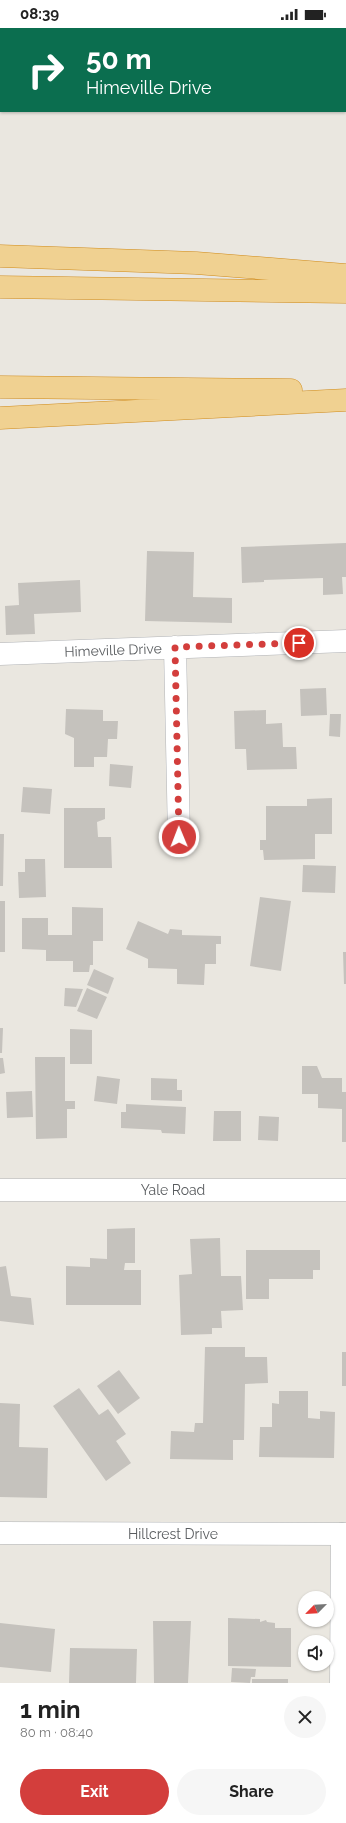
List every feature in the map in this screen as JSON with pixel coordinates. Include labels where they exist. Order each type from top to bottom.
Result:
[{"type":"highway","points":[[0,256],[196,263],[346,275]]},
{"type":"highway","points":[[0,287],[346,292]]},
{"type":"highway","points":[[0,387],[346,390]]},
{"type":"highway","points":[[0,418],[346,400]]},
{"type":"street","name":"Himeville Drive","points":[[0,654],[346,641]]},
{"type":"street","points":[[175,647],[179,837]]},
{"type":"street","name":"Yale Road","points":[[0,1190],[346,1190]]},
{"type":"street","name":"Hillcrest Drive","points":[[0,1533],[344,1534]]},
{"type":"street","points":[[341,1683],[344,1534]]},
{"type":"building","points":[[346,543],[346,577],[342,577],[343,594],[323,595],[323,578],[264,580],[264,582],[242,583],[241,547]]},
{"type":"building","points":[[147,551],[194,552],[193,597],[232,598],[232,623],[145,621]]},
{"type":"building","points":[[80,580],[81,612],[34,614],[35,634],[6,635],[5,606],[19,605],[18,583]]},
{"type":"building","points":[[326,688],[327,715],[301,716],[300,689]]},
{"type":"building","points":[[66,709],[103,710],[103,721],[118,721],[117,739],[108,739],[107,757],[94,757],[94,767],[74,767],[74,738],[65,734]]},
{"type":"building","points":[[266,710],[266,724],[282,723],[283,747],[296,747],[297,769],[247,770],[246,749],[235,749],[234,711]]},
{"type":"building","points":[[330,714],[341,714],[340,737],[329,736]]},
{"type":"building","points":[[110,764],[133,766],[131,788],[109,786]]},
{"type":"building","points":[[23,787],[52,789],[50,814],[21,812]]},
{"type":"building","points":[[332,798],[332,834],[315,834],[315,859],[264,860],[263,850],[260,850],[260,840],[266,840],[266,806],[307,806],[307,799]]},
{"type":"building","points":[[64,808],[105,808],[105,819],[97,822],[98,837],[111,837],[112,868],[64,868]]},
{"type":"building","points":[[0,834],[4,834],[3,886],[0,886]]},
{"type":"building","points":[[25,859],[45,859],[46,897],[19,898],[18,872],[25,872]]},
{"type":"building","points":[[303,865],[336,866],[335,893],[302,892]]},
{"type":"building","points":[[260,897],[291,901],[281,971],[250,966]]},
{"type":"building","points":[[0,901],[5,901],[5,952],[0,952]]},
{"type":"building","points":[[72,907],[103,908],[103,941],[93,941],[93,965],[90,965],[89,972],[73,972],[73,961],[46,961],[46,950],[22,949],[22,918],[48,918],[48,935],[72,935]]},
{"type":"building","points":[[138,921],[168,934],[170,929],[182,930],[182,935],[221,936],[221,944],[216,944],[216,964],[205,964],[204,985],[177,984],[177,969],[148,968],[148,959],[126,949]]},
{"type":"building","points":[[343,952],[346,952],[346,984],[344,984]]},
{"type":"building","points":[[94,969],[114,978],[108,994],[87,985]]},
{"type":"building","points":[[65,988],[83,989],[76,1007],[64,1006]]},
{"type":"building","points":[[87,988],[107,997],[97,1019],[77,1011]]},
{"type":"building","points":[[0,1028],[3,1028],[2,1053],[0,1053]]},
{"type":"building","points":[[70,1029],[92,1030],[92,1064],[70,1064]]},
{"type":"building","points":[[35,1057],[65,1057],[65,1101],[75,1101],[75,1109],[67,1109],[67,1138],[36,1139]]},
{"type":"building","points":[[0,1058],[3,1058],[5,1073],[0,1074]]},
{"type":"building","points":[[302,1066],[317,1066],[322,1078],[342,1078],[342,1092],[346,1092],[346,1142],[342,1142],[342,1109],[318,1108],[318,1094],[302,1094]]},
{"type":"building","points":[[97,1076],[120,1079],[117,1104],[94,1101]]},
{"type":"building","points":[[151,1078],[177,1079],[177,1090],[182,1090],[182,1101],[151,1100]]},
{"type":"building","points":[[32,1091],[33,1117],[7,1118],[6,1092]]},
{"type":"building","points":[[126,1104],[186,1107],[185,1134],[162,1133],[161,1130],[121,1128],[121,1112],[126,1112]]},
{"type":"building","points":[[214,1111],[241,1111],[241,1141],[213,1141]]},
{"type":"building","points":[[259,1116],[279,1117],[278,1141],[258,1140]]},
{"type":"building","points":[[135,1228],[135,1263],[125,1263],[124,1270],[141,1270],[141,1305],[66,1305],[66,1266],[90,1267],[90,1258],[107,1259],[107,1229]]},
{"type":"building","points":[[220,1238],[221,1276],[241,1276],[243,1310],[221,1311],[222,1328],[212,1328],[212,1334],[181,1335],[179,1275],[192,1274],[190,1239]]},
{"type":"building","points":[[246,1250],[320,1250],[320,1270],[313,1270],[313,1279],[269,1279],[269,1299],[246,1299]]},
{"type":"building","points":[[6,1266],[11,1296],[31,1298],[34,1325],[0,1321],[0,1267]]},
{"type":"building","points":[[205,1347],[245,1347],[245,1357],[267,1357],[268,1383],[245,1384],[244,1440],[233,1440],[233,1460],[170,1459],[171,1431],[194,1432],[195,1423],[203,1423]]},
{"type":"building","points":[[342,1352],[346,1352],[346,1386],[342,1386]]},
{"type":"building","points":[[119,1370],[140,1398],[118,1414],[97,1386]]},
{"type":"building","points":[[79,1388],[99,1415],[108,1409],[126,1434],[116,1441],[131,1463],[106,1481],[53,1406]]},
{"type":"building","points":[[279,1391],[308,1391],[308,1418],[320,1419],[320,1411],[335,1412],[334,1458],[259,1457],[260,1427],[272,1427],[272,1403],[279,1404]]},
{"type":"building","points":[[0,1403],[20,1404],[19,1447],[48,1448],[47,1498],[0,1497]]},
{"type":"building","points":[[228,1618],[260,1619],[260,1622],[266,1620],[267,1622],[275,1623],[275,1628],[291,1628],[291,1667],[228,1666]]},
{"type":"building","points":[[153,1621],[191,1621],[188,1683],[154,1683]]},
{"type":"building","points":[[0,1623],[55,1629],[51,1672],[0,1667]]},
{"type":"building","points":[[70,1648],[137,1649],[136,1683],[69,1683]]},
{"type":"building","points":[[232,1668],[256,1669],[255,1677],[251,1677],[250,1683],[231,1682]]},
{"type":"building","points":[[252,1679],[288,1679],[288,1683],[252,1683]]},
{"type":"route","points":[[179,837],[175,647],[299,643]]}]
